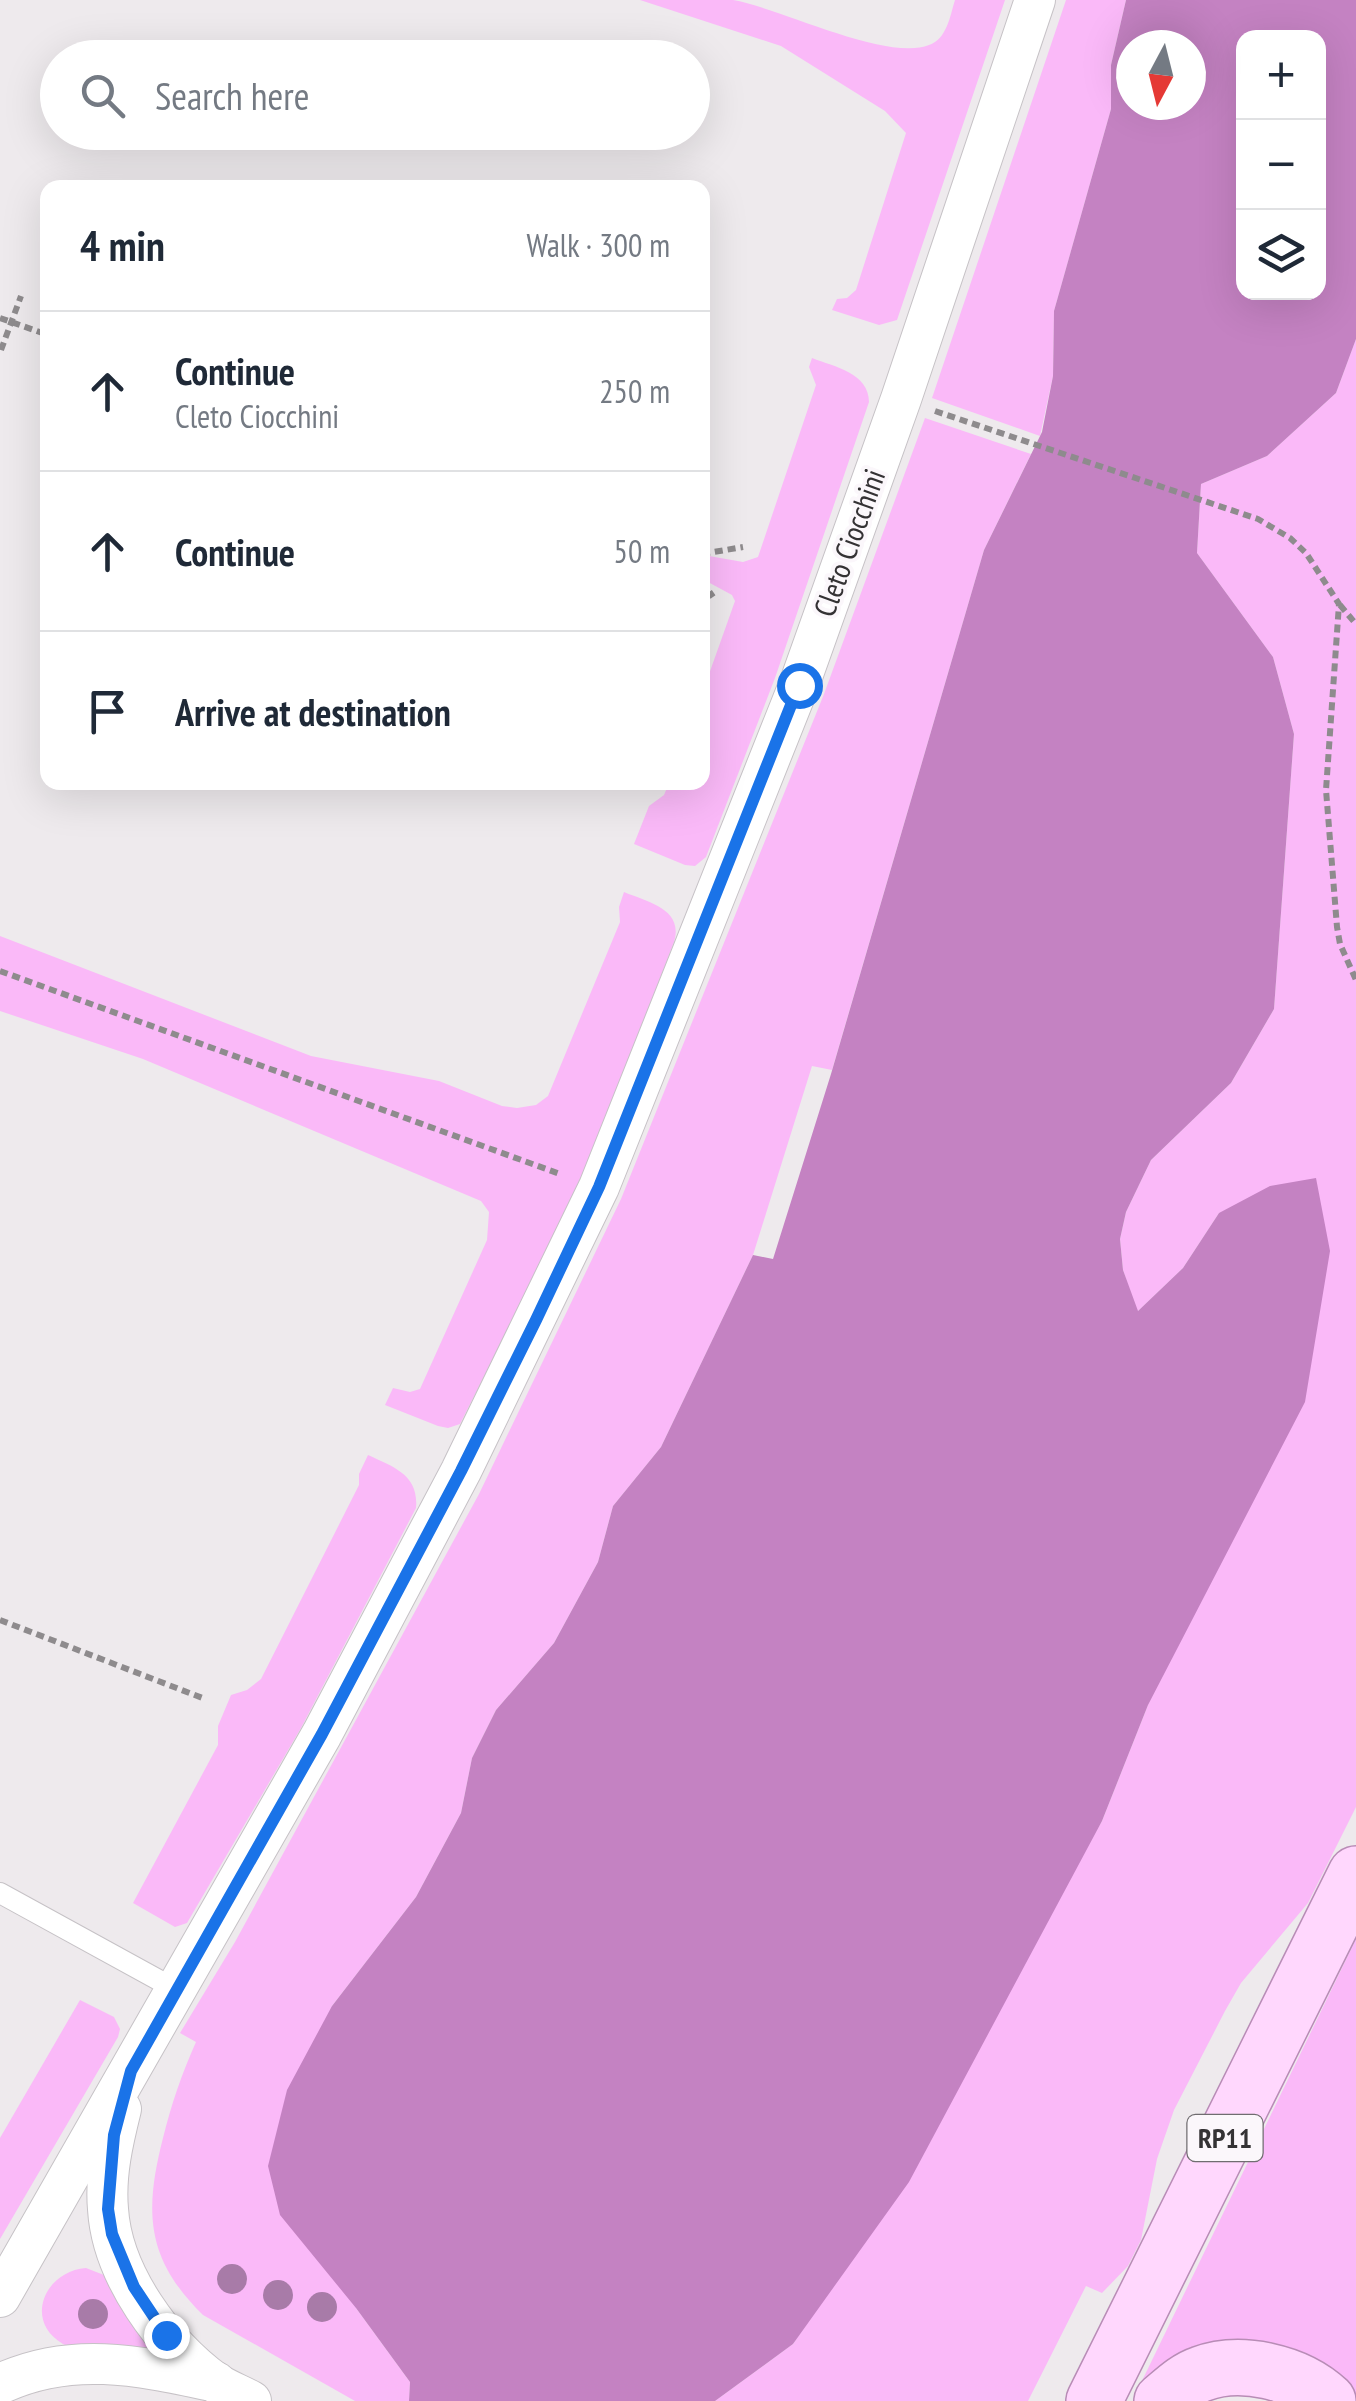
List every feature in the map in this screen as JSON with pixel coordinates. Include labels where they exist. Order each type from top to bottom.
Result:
[{"type":"main road","name":"RP11","points":[[1094,2401],[1356,1874]]},
{"type":"main road","points":[[1162,2401],[1198,2374],[1242,2368],[1298,2381],[1328,2401]]},
{"type":"street","name":"Cleto Ciocchini","points":[[0,2297],[322,1734],[461,1471],[599,1187],[799,685],[901,400],[1036,0]]},
{"type":"street","points":[[131,2071],[108,2175],[112,2234],[134,2287],[166,2335],[233,2392]]},
{"type":"street","points":[[0,2384],[53,2366],[120,2363],[233,2392]]},
{"type":"lane","points":[[0,1893],[175,1989]]},
{"type":"path","points":[[1,350],[22,296]]},
{"type":"path","points":[[0,318],[40,332]]},
{"type":"path","points":[[901,400],[1258,519],[1306,553],[1356,624]]},
{"type":"path","points":[[710,553],[743,548]]},
{"type":"path","points":[[710,593],[713,597]]},
{"type":"path","points":[[1339,604],[1326,790],[1337,926],[1340,944],[1356,980]]},
{"type":"path","points":[[0,971],[599,1187]]},
{"type":"path","points":[[0,1620],[205,1699]]},
{"type":"shaded area","points":[[640,0],[733,0],[861,40],[910,48],[929,45],[940,38],[955,0],[1005,0],[897,320],[879,325],[832,310],[837,299],[847,298],[856,290],[906,133],[885,111],[781,46]]},
{"type":"shaded area","points":[[1066,0],[1126,0],[1111,65],[1111,109],[1054,311],[1053,376],[1040,436],[932,398]]},
{"type":"shaded area","points":[[1126,0],[1356,0],[1356,339],[1336,393],[1267,456],[1201,484],[1197,553],[1273,657],[1294,734],[1274,1009],[1231,1083],[1151,1160],[1126,1212],[1120,1239],[1123,1270],[1138,1311],[1183,1268],[1219,1213],[1270,1186],[1316,1178],[1330,1251],[1305,1402],[1148,1705],[1102,1821],[909,2182],[793,2344],[715,2401],[409,2401],[410,2382],[280,2215],[268,2166],[287,2090],[332,2006],[416,1897],[461,1813],[472,1758],[496,1710],[554,1643],[598,1562],[613,1506],[661,1447],[753,1255],[773,1259],[984,550],[1042,432],[1053,376],[1054,311],[1111,109],[1111,65],[1116,43],[1116,120],[1206,120],[1206,30],[1119,30]]},
{"type":"shaded area","points":[[1356,339],[1356,1807],[1308,1903],[1241,1983],[1174,2110],[1157,2159],[1141,2240],[1128,2266],[1102,2293],[1086,2286],[1028,2401],[715,2401],[793,2344],[844,2269],[1102,1821],[1148,1705],[1219,1213],[1183,1268],[1137,1312],[1123,1270],[1120,1239],[1126,1212],[1151,1160],[1231,1083],[1274,1009],[1294,734],[1273,657],[1197,553],[1201,484],[1267,456],[1336,393]]},
{"type":"shaded area","points":[[812,358],[840,368],[863,384],[869,402],[775,678],[706,857],[695,866],[685,865],[634,844],[649,806],[666,790],[710,790],[710,671],[735,601],[732,595],[710,583],[710,556],[743,562],[758,557],[816,385],[809,367]]},
{"type":"shaded area","points":[[925,418],[1031,454],[984,550],[832,1070],[812,1066],[753,1255],[661,1447],[613,1506],[598,1562],[554,1643],[496,1710],[472,1758],[461,1813],[416,1897],[332,2006],[356,2308],[410,2382],[409,2401],[355,2401],[203,2315],[184,2294],[160,2254],[152,2212],[157,2165],[173,2101],[196,2042],[180,2033],[235,1942],[479,1494],[621,1199],[824,694]]},
{"type":"shaded area","points":[[624,892],[669,914],[676,931],[674,942],[582,1182],[460,1424],[448,1428],[385,1405],[393,1388],[410,1392],[420,1389],[487,1240],[489,1212],[481,1201],[143,1059],[0,1011],[0,936],[311,1056],[439,1081],[502,1106],[536,1105],[548,1096],[620,922]]},
{"type":"shaded area","points":[[368,1455],[409,1480],[416,1508],[301,1728],[187,1923],[175,1927],[133,1903],[218,1745],[218,1726],[231,1695],[247,1690],[261,1679],[359,1485],[359,1474]]},
{"type":"shaded area","points":[[1356,1939],[1356,2401],[1335,2386],[1139,2387]]},
{"type":"shaded area","points":[[80,2000],[114,2017],[120,2029],[118,2037],[0,2239],[0,2138]]},
{"type":"shaded area","points":[[86,2268],[109,2277],[163,2354],[83,2350],[63,2344],[51,2334],[44,2323],[44,2298],[59,2278]]},
{"type":"route","points":[[166,2335],[134,2287],[112,2234],[108,2209],[114,2135],[131,2071],[322,1734],[536,1320],[599,1187],[652,1060],[799,685]]}]
